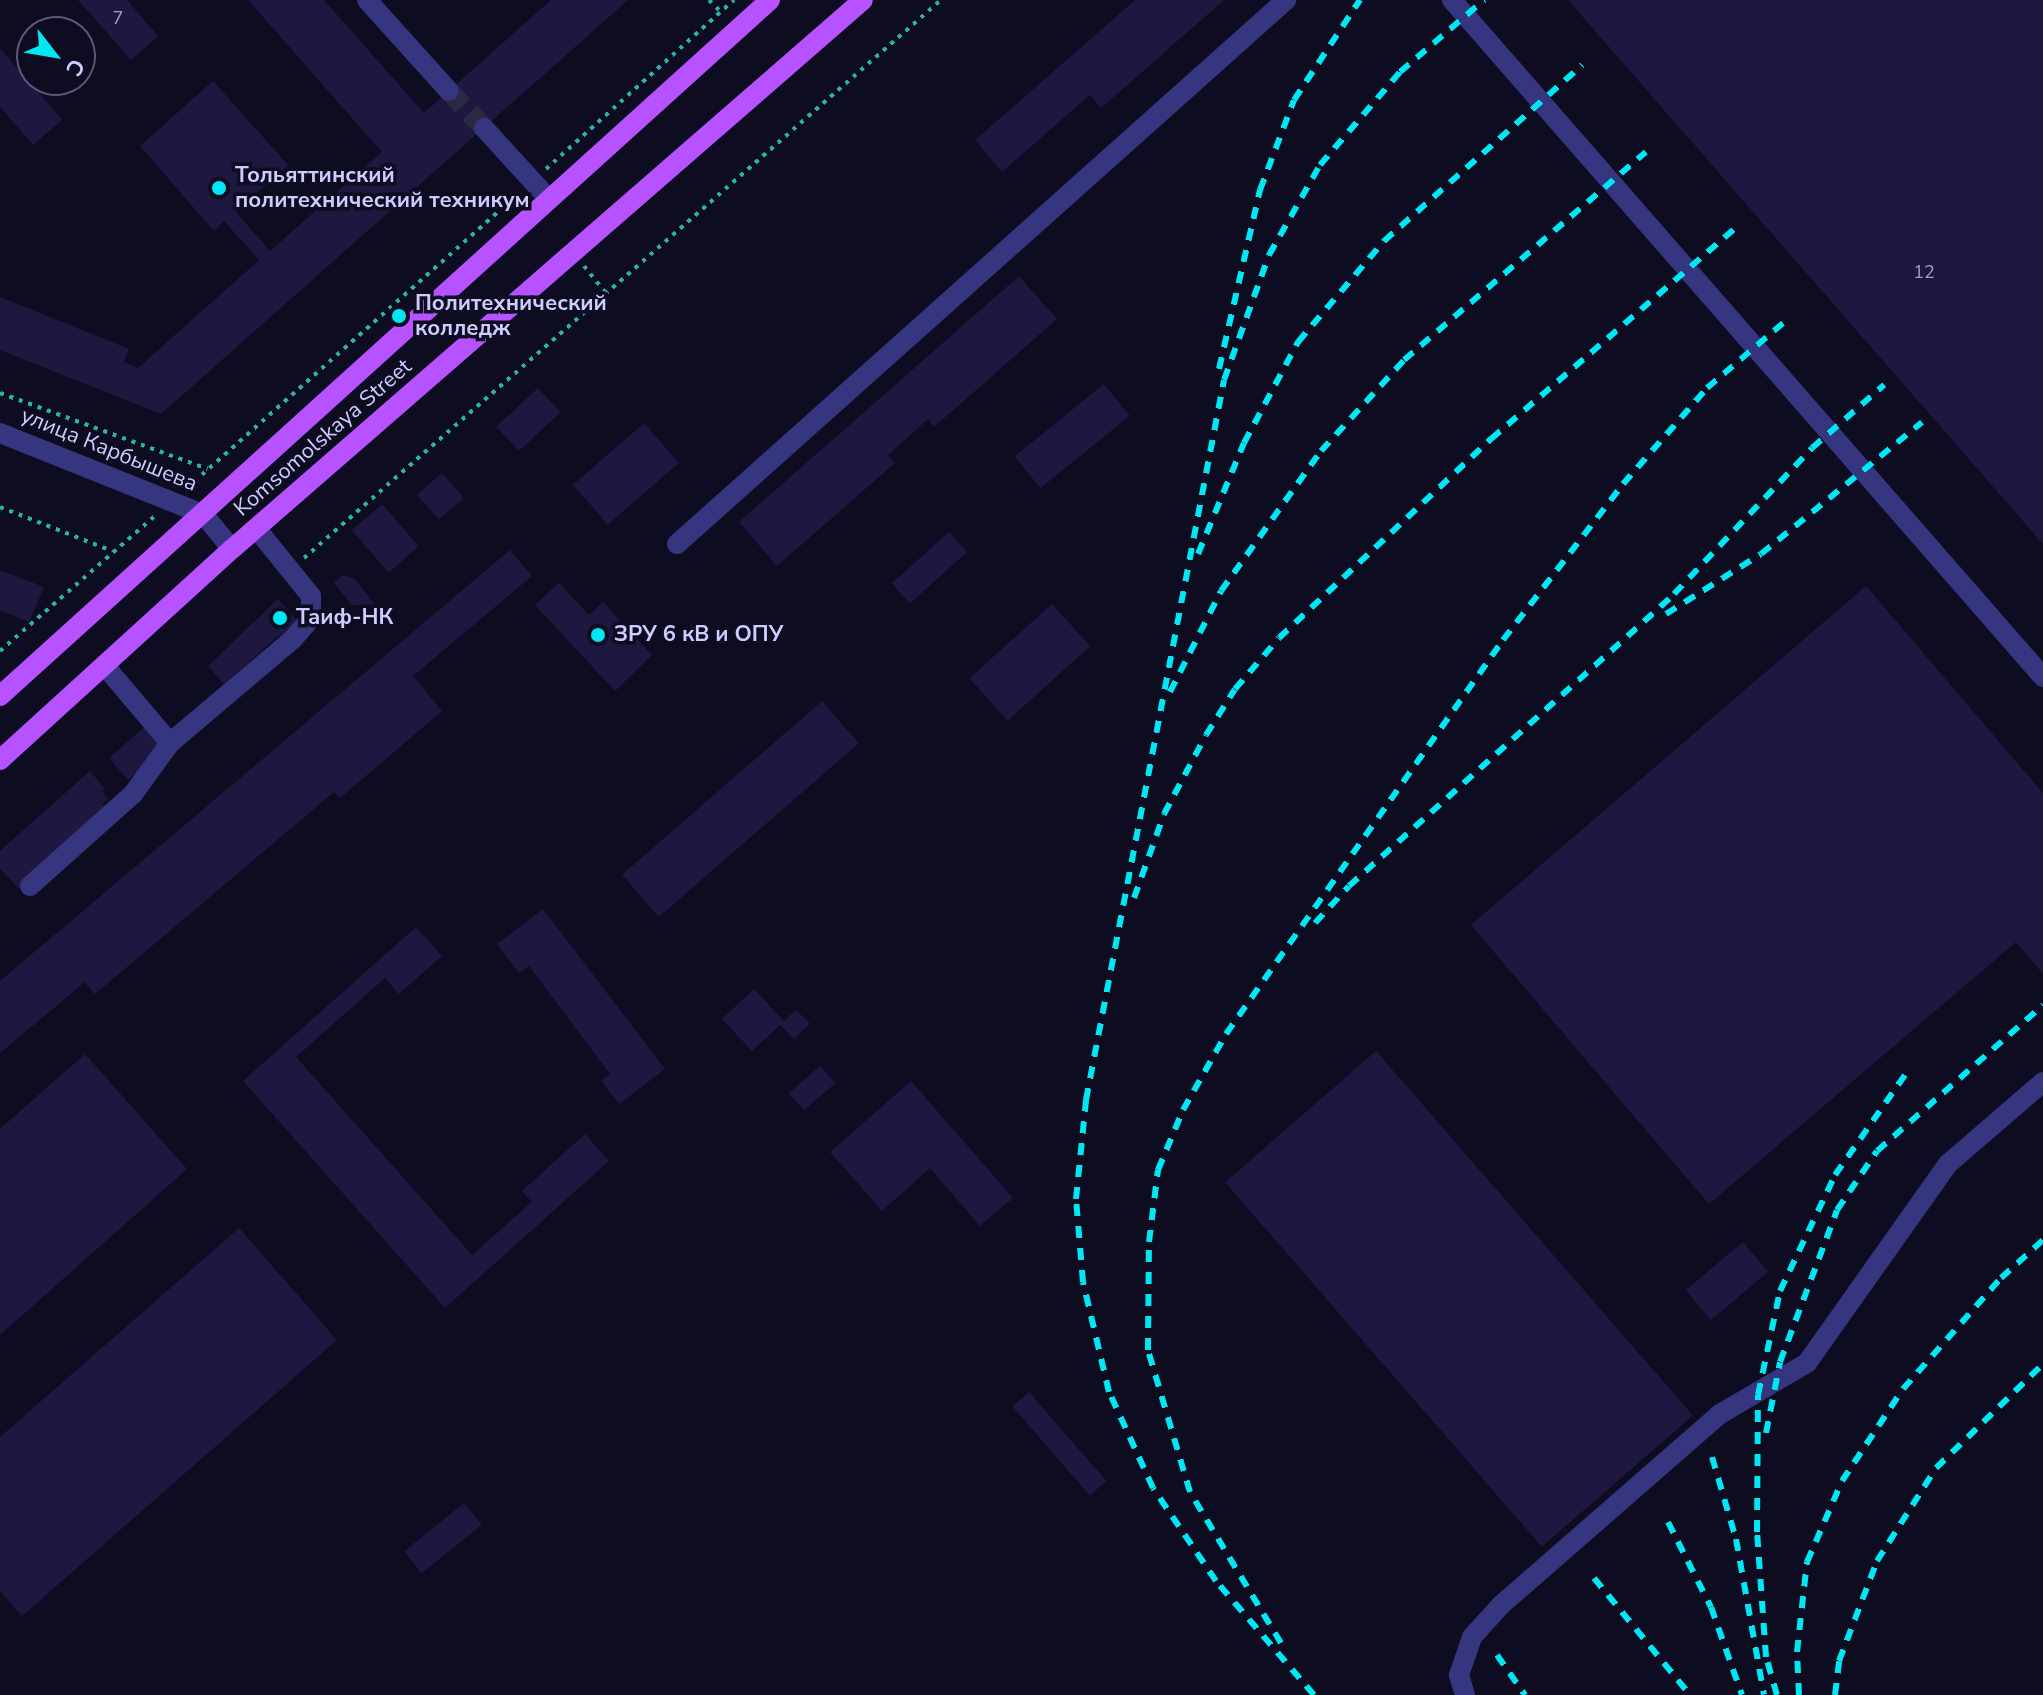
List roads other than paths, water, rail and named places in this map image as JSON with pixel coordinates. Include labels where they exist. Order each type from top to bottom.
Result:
[{"type":"main road","name":"Komsomolskaya Street","points":[[0,696],[547,197],[770,0]]},
{"type":"main road","name":"Komsomolskaya Street","points":[[0,760],[232,549],[863,0]]},
{"type":"street","points":[[367,0],[449,91]]},
{"type":"street","points":[[677,544],[1286,0]]},
{"type":"street","points":[[1452,0],[2043,677]]},
{"type":"street","points":[[484,128],[547,197]]},
{"type":"street","name":"улица Карбышева","points":[[0,433],[203,514],[232,549]]},
{"type":"street","points":[[30,886],[133,794],[170,743],[293,639],[311,618],[311,596],[256,528]]},
{"type":"street","points":[[104,665],[170,743]]},
{"type":"street","points":[[1465,1695],[1459,1675],[1472,1637],[1501,1605],[1720,1414],[1807,1363],[1948,1164],[2043,1082]]},
{"type":"tunnel","points":[[449,91],[484,128]]},
{"type":"railway","points":[[1219,369],[1260,190],[1294,100],[1360,0]]},
{"type":"railway","points":[[1314,1695],[1216,1581],[1153,1488],[1109,1392],[1083,1282],[1076,1199],[1086,1100],[1224,380],[1269,255],[1320,165],[1400,72],[1484,0]]},
{"type":"railway","points":[[1198,554],[1244,443],[1298,342],[1384,241],[1582,65]]},
{"type":"railway","points":[[1170,692],[1221,591],[1321,451],[1404,360],[1646,152]]},
{"type":"railway","points":[[1134,898],[1164,814],[1206,735],[1235,689],[1279,638],[1491,439],[1734,229]]},
{"type":"railway","points":[[1281,1643],[1190,1492],[1148,1350],[1149,1242],[1158,1170],[1183,1110],[1226,1034],[1503,640],[1623,484],[1707,388],[1783,323]]},
{"type":"railway","points":[[1315,923],[1349,886],[1674,594],[1812,448],[1884,385]]},
{"type":"railway","points":[[1666,614],[1761,554],[1922,422]]},
{"type":"railway","points":[[1766,1433],[1780,1362],[1837,1210],[1877,1151],[2043,1005]]},
{"type":"railway","points":[[1777,1695],[1766,1657],[1757,1532],[1758,1395],[1780,1291],[1835,1175],[1905,1075]]},
{"type":"railway","points":[[1799,1695],[1797,1652],[1807,1562],[1842,1481],[1903,1389],[2001,1278],[2043,1240]]},
{"type":"railway","points":[[1835,1695],[1839,1661],[1877,1561],[1936,1468],[2043,1364]]},
{"type":"railway","points":[[1712,1457],[1736,1539],[1764,1695]]},
{"type":"railway","points":[[1668,1522],[1711,1607],[1742,1695]]},
{"type":"railway","points":[[1594,1578],[1690,1695]]},
{"type":"railway","points":[[1497,1655],[1525,1695]]},
{"type":"place","name":"Тольяттинский политехнический техникум","points":[[219,188]]},
{"type":"place","name":"Политехнический колледж","points":[[399,316]]},
{"type":"place","name":"Таиф-НК","points":[[280,618]]},
{"type":"place","name":"ЗРУ 6 кВ и ОПУ","points":[[598,635]]}]
